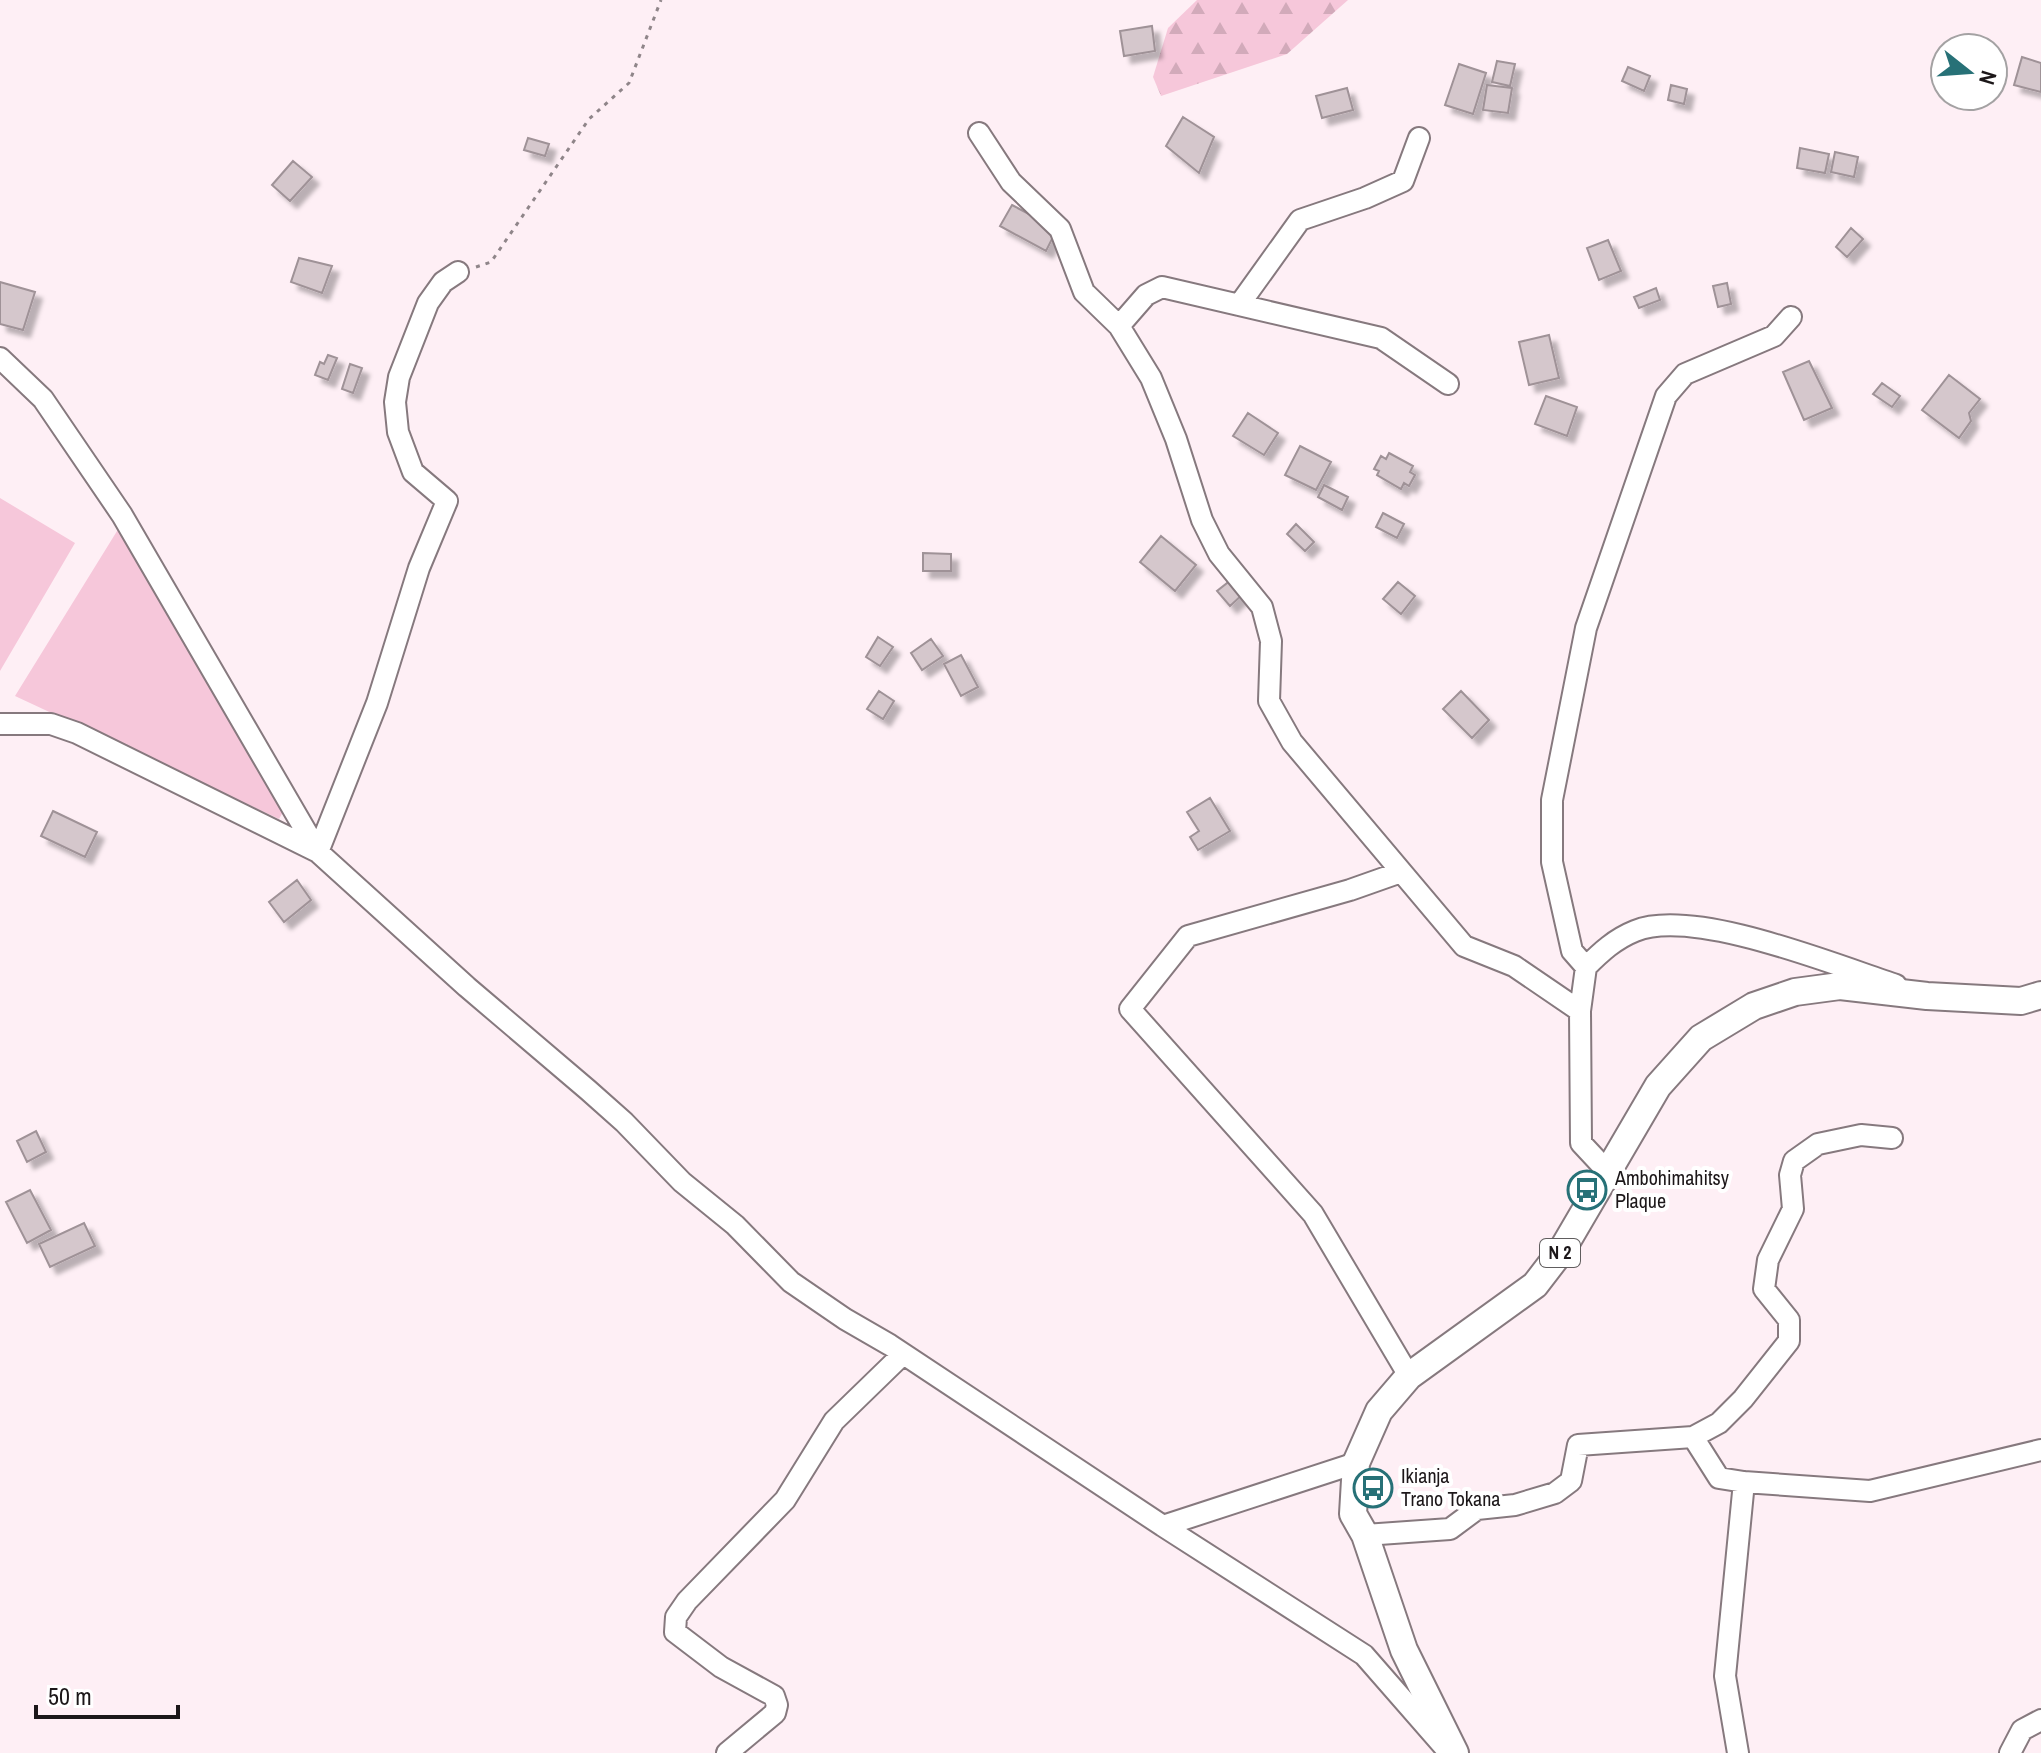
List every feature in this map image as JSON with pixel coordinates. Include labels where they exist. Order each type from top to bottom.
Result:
[{"type":"main road","name":"N 2","points":[[1452,1753],[1404,1650],[1365,1535],[1353,1514],[1356,1463],[1379,1411],[1409,1376],[1535,1285],[1562,1250],[1658,1086],[1701,1038],[1754,1006],[1795,992],[1840,986],[1927,996],[2021,1001],[2041,995]]},
{"type":"street","points":[[979,133],[1011,182],[1060,229],[1084,292],[1119,326],[1151,378],[1176,439],[1202,520],[1219,554],[1262,607],[1271,641],[1269,701],[1292,742],[1464,946],[1514,966],[1580,1011]]},
{"type":"street","points":[[1239,305],[1300,220],[1365,198],[1403,181],[1419,138]]},
{"type":"street","points":[[318,852],[377,703],[419,568],[447,501],[413,472],[398,432],[395,402],[399,377],[428,303],[443,282],[458,272]]},
{"type":"street","points":[[1119,326],[1146,295],[1162,287],[1381,338],[1448,384]]},
{"type":"street","points":[[1586,967],[1572,951],[1552,862],[1552,800],[1586,628],[1666,396],[1685,374],[1774,336],[1791,317]]},
{"type":"street","points":[[0,358],[43,399],[122,515],[318,852]]},
{"type":"street","points":[[0,724],[51,724],[77,733],[318,852],[467,987],[624,1122],[682,1182],[735,1225],[791,1282],[1364,1655],[1452,1753]]},
{"type":"street","points":[[1401,872],[1350,890],[1188,936],[1130,1009],[1313,1214],[1409,1376]]},
{"type":"street","points":[[1608,1172],[1581,1143],[1580,1011],[1586,967],[1606,947],[1637,930],[1671,924],[1727,931],[1927,996]]},
{"type":"street","points":[[1365,1535],[1450,1529],[1477,1509],[1515,1505],[1555,1493],[1571,1481],[1578,1445],[1693,1437],[1719,1423],[1789,1341],[1789,1320],[1764,1289],[1768,1260],[1793,1209],[1790,1175],[1794,1161],[1818,1144],[1861,1135],[1892,1138]]},
{"type":"street","points":[[727,1753],[775,1713],[776,1700],[774,1696],[721,1667],[675,1632],[676,1617],[687,1601],[785,1500],[834,1421],[903,1354]]},
{"type":"street","points":[[1693,1437],[1719,1478],[1870,1491],[2041,1450]]},
{"type":"street","points":[[1163,1526],[1356,1463]]},
{"type":"street","points":[[1738,1753],[1725,1676],[1744,1482]]},
{"type":"street","points":[[2010,1753],[2022,1730],[2041,1720]]},
{"type":"path","points":[[458,272],[491,262],[589,119],[629,83],[661,0]]},
{"type":"green space","points":[[1197,0],[1348,0],[1287,54],[1161,96],[1153,77],[1168,28]]},
{"type":"green space","points":[[0,498],[75,543],[0,671]]},
{"type":"green space","points":[[122,523],[287,805],[279,819],[15,696]]},
{"type":"building","points":[[1152,26],[1155,51],[1124,56],[1120,31]]},
{"type":"building","points":[[2022,57],[2041,63],[2041,92],[2014,85]]},
{"type":"building","points":[[1497,61],[1515,64],[1510,86],[1492,82]]},
{"type":"building","points":[[1459,64],[1486,73],[1473,114],[1445,105]]},
{"type":"building","points":[[1628,67],[1650,76],[1644,91],[1622,81]]},
{"type":"building","points":[[1487,85],[1512,88],[1508,113],[1483,110]]},
{"type":"building","points":[[1671,85],[1687,89],[1684,104],[1668,100]]},
{"type":"building","points":[[1347,88],[1353,110],[1322,118],[1316,96]]},
{"type":"building","points":[[1183,117],[1214,137],[1199,173],[1166,146]]},
{"type":"building","points":[[528,138],[549,144],[545,156],[524,150]]},
{"type":"building","points":[[1800,148],[1829,154],[1825,173],[1797,168]]},
{"type":"building","points":[[1835,152],[1858,157],[1854,177],[1831,172]]},
{"type":"building","points":[[293,161],[312,177],[290,201],[272,185]]},
{"type":"building","points":[[1012,205],[1057,229],[1046,251],[1000,226]]},
{"type":"building","points":[[1851,228],[1863,239],[1847,257],[1836,247]]},
{"type":"building","points":[[1608,240],[1621,271],[1599,280],[1587,248]]},
{"type":"building","points":[[299,258],[332,266],[322,293],[291,282]]},
{"type":"building","points":[[0,282],[35,292],[23,330],[0,324]]},
{"type":"building","points":[[1727,283],[1731,304],[1718,307],[1713,286]]},
{"type":"building","points":[[1656,288],[1660,300],[1639,308],[1634,297]]},
{"type":"building","points":[[1549,335],[1559,378],[1529,385],[1519,342]]},
{"type":"building","points":[[328,355],[337,358],[328,380],[315,375],[320,362],[324,364]]},
{"type":"building","points":[[1809,361],[1832,408],[1804,420],[1783,372]]},
{"type":"building","points":[[350,364],[362,368],[353,393],[342,389]]},
{"type":"building","points":[[1949,375],[1980,399],[1969,413],[1971,421],[1959,438],[1922,410]]},
{"type":"building","points":[[1882,383],[1900,396],[1892,407],[1873,394]]},
{"type":"building","points":[[1546,396],[1577,407],[1567,436],[1535,424]]},
{"type":"building","points":[[1248,413],[1278,433],[1264,455],[1233,436]]},
{"type":"building","points":[[1300,446],[1331,462],[1316,490],[1285,475]]},
{"type":"building","points":[[1389,453],[1413,466],[1410,472],[1415,475],[1409,486],[1404,483],[1401,489],[1377,475],[1379,471],[1374,469],[1381,456],[1386,459]]},
{"type":"building","points":[[1324,485],[1348,497],[1342,510],[1318,497]]},
{"type":"building","points":[[1383,513],[1404,524],[1397,538],[1376,527]]},
{"type":"building","points":[[1296,524],[1314,542],[1305,551],[1287,534]]},
{"type":"building","points":[[1161,536],[1196,565],[1175,591],[1140,562]]},
{"type":"building","points":[[923,553],[951,554],[951,571],[923,571]]},
{"type":"building","points":[[1231,580],[1243,594],[1230,606],[1217,591]]},
{"type":"building","points":[[1398,582],[1415,596],[1401,614],[1383,599]]},
{"type":"building","points":[[878,637],[893,647],[880,666],[866,657]]},
{"type":"building","points":[[931,639],[943,656],[922,670],[911,653]]},
{"type":"building","points":[[961,655],[978,687],[961,696],[944,664]]},
{"type":"building","points":[[879,691],[894,701],[883,719],[867,709]]},
{"type":"building","points":[[1461,691],[1489,720],[1472,738],[1443,709]]},
{"type":"building","points":[[1210,798],[1230,831],[1198,850],[1190,837],[1199,831],[1187,812]]},
{"type":"building","points":[[53,811],[97,832],[85,857],[41,836]]},
{"type":"building","points":[[297,880],[311,900],[284,922],[269,902]]},
{"type":"building","points":[[36,1131],[46,1152],[27,1162],[17,1141]]},
{"type":"building","points":[[30,1190],[51,1230],[27,1243],[6,1202]]},
{"type":"building","points":[[84,1223],[95,1246],[50,1267],[39,1244]]},
{"type":"place","name":"Ambohimahitsy Plaque","points":[[1587,1190]]},
{"type":"place","name":"Ikianja Trano Tokana","points":[[1373,1488]]}]
